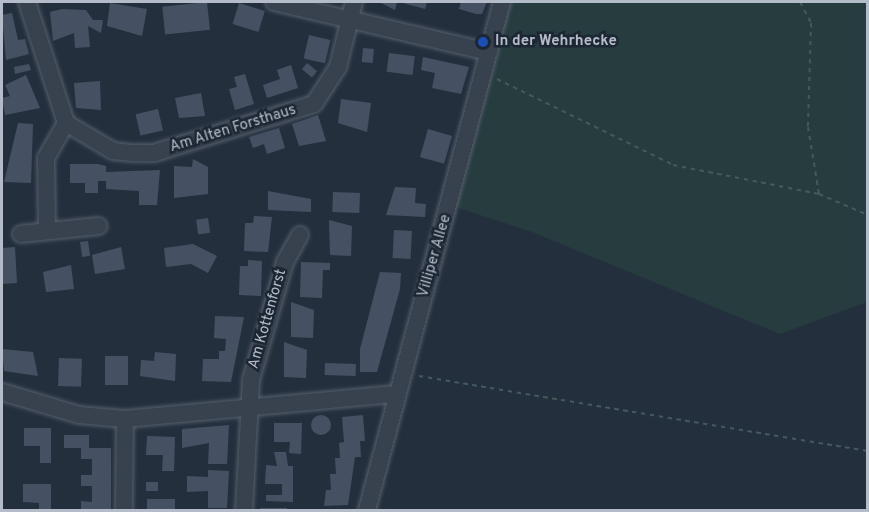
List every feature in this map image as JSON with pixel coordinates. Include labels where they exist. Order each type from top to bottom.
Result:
[{"type":"street","points":[[32,2],[66,123],[46,158],[47,231]]},
{"type":"street","points":[[274,2],[489,52]]},
{"type":"street","name":"Am Alten Forsthaus","points":[[66,123],[113,150],[154,153],[314,104],[330,87],[354,2]]},
{"type":"street","name":"Villiper Allee","points":[[367,510],[502,2]]},
{"type":"street","points":[[21,234],[99,225]]},
{"type":"street","name":"Am Kottenforst","points":[[244,510],[251,380],[285,262],[300,235]]},
{"type":"street","points":[[2,392],[79,415],[125,419],[396,394]]},
{"type":"street","points":[[124,510],[125,419]]},
{"type":"path","points":[[800,2],[811,23],[808,127],[819,194]]},
{"type":"path","points":[[483,74],[673,165],[819,194],[867,215]]},
{"type":"path","points":[[402,374],[867,451]]},
{"type":"green space","points":[[509,2],[867,2],[867,302],[780,334],[532,232],[455,207]]},
{"type":"building","points":[[207,2],[210,30],[165,35],[162,7]]},
{"type":"building","points":[[379,2],[397,2],[395,10]]},
{"type":"building","points":[[399,2],[427,2],[425,9]]},
{"type":"building","points":[[461,2],[487,2],[482,14],[476,14],[459,9]]},
{"type":"building","points":[[110,3],[147,9],[142,36],[107,26]]},
{"type":"building","points":[[239,3],[265,11],[258,32],[233,24]]},
{"type":"building","points":[[62,9],[86,10],[93,20],[103,20],[101,33],[88,26],[90,47],[75,48],[74,33],[53,41],[50,12]]},
{"type":"building","points":[[12,13],[18,40],[25,39],[29,54],[6,60],[2,15]]},
{"type":"building","points":[[309,35],[330,40],[325,63],[304,58]]},
{"type":"building","points":[[363,48],[374,49],[373,63],[362,62]]},
{"type":"building","points":[[389,53],[415,56],[412,75],[387,72]]},
{"type":"building","points":[[423,57],[469,67],[461,94],[432,88],[435,73],[421,70]]},
{"type":"building","points":[[307,63],[317,71],[312,77],[302,69]]},
{"type":"building","points":[[29,64],[31,70],[15,74],[14,67]]},
{"type":"building","points":[[291,65],[298,88],[267,98],[263,85],[280,79],[277,70]]},
{"type":"building","points":[[245,74],[254,104],[235,110],[229,89],[237,87],[234,77]]},
{"type":"building","points":[[26,75],[40,108],[5,115],[2,98],[10,96],[5,85]]},
{"type":"building","points":[[100,81],[101,110],[76,108],[74,83]]},
{"type":"building","points":[[201,93],[205,116],[179,118],[175,98]]},
{"type":"building","points":[[341,99],[371,103],[367,132],[338,123]]},
{"type":"building","points":[[158,109],[163,130],[141,136],[136,114]]},
{"type":"building","points":[[318,115],[326,141],[299,146],[292,124]]},
{"type":"building","points":[[18,123],[33,124],[31,183],[4,182]]},
{"type":"building","points":[[279,128],[285,148],[267,154],[264,144],[253,148],[249,137]]},
{"type":"building","points":[[428,129],[452,136],[444,164],[420,157]]},
{"type":"building","points":[[193,159],[208,167],[208,194],[174,198],[174,166],[192,167]]},
{"type":"building","points":[[70,164],[98,164],[106,166],[106,172],[160,170],[157,205],[139,205],[139,191],[106,189],[106,181],[98,181],[98,193],[85,193],[85,183],[70,183]]},
{"type":"building","points":[[395,187],[416,188],[415,203],[426,204],[425,217],[386,215]]},
{"type":"building","points":[[268,191],[311,199],[311,212],[268,210]]},
{"type":"building","points":[[333,192],[360,193],[359,213],[332,212]]},
{"type":"building","points":[[254,216],[272,217],[268,252],[244,251],[245,223],[253,223]]},
{"type":"building","points":[[208,218],[210,233],[198,235],[196,220]]},
{"type":"building","points":[[329,220],[352,226],[351,256],[330,255]]},
{"type":"building","points":[[394,230],[412,231],[411,259],[393,258]]},
{"type":"building","points":[[88,241],[90,256],[82,257],[80,242]]},
{"type":"building","points":[[193,244],[217,256],[208,273],[191,264],[166,267],[164,248]]},
{"type":"building","points":[[15,247],[17,283],[2,284],[2,248]]},
{"type":"building","points":[[121,247],[125,269],[95,274],[92,255]]},
{"type":"building","points":[[248,260],[262,261],[261,296],[239,295],[240,266],[248,266]]},
{"type":"building","points":[[301,262],[330,263],[330,270],[323,270],[322,298],[300,297]]},
{"type":"building","points":[[71,265],[74,289],[46,292],[43,272]]},
{"type":"building","points":[[380,272],[401,273],[400,289],[377,372],[360,372],[360,349]]},
{"type":"building","points":[[291,302],[314,310],[313,338],[291,337]]},
{"type":"building","points":[[215,316],[244,317],[231,382],[202,381],[203,359],[219,359],[219,351],[225,351],[226,339],[214,338]]},
{"type":"building","points":[[284,342],[307,350],[306,378],[284,377]]},
{"type":"building","points":[[2,349],[33,352],[38,376],[4,371]]},
{"type":"building","points":[[155,352],[176,354],[175,381],[140,376],[141,360],[154,361]]},
{"type":"building","points":[[105,356],[128,356],[128,385],[105,385]]},
{"type":"building","points":[[59,358],[82,359],[81,387],[58,386]]},
{"type":"building","points":[[325,363],[356,364],[356,376],[325,375]]},
{"type":"building","points":[[321,415],[328,418],[331,425],[328,432],[321,435],[314,432],[311,425],[314,418]]},
{"type":"building","points":[[363,415],[365,441],[360,441],[361,457],[355,457],[348,505],[324,506],[326,490],[331,490],[330,474],[336,474],[335,458],[340,458],[339,443],[344,442],[342,417]]},
{"type":"building","points":[[274,423],[302,423],[301,454],[289,453],[290,442],[274,442]]},
{"type":"building","points":[[229,425],[227,464],[208,464],[209,443],[182,448],[182,429]]},
{"type":"building","points":[[24,428],[51,428],[51,463],[40,463],[40,446],[24,446]]},
{"type":"building","points":[[64,435],[89,435],[89,448],[111,448],[111,510],[81,510],[81,501],[92,502],[92,486],[81,486],[81,475],[92,475],[92,459],[81,459],[81,448],[64,448]]},
{"type":"building","points":[[147,436],[175,437],[174,471],[162,471],[163,455],[146,455]]},
{"type":"building","points":[[274,452],[286,452],[288,466],[293,466],[293,502],[266,501],[266,495],[282,495],[282,484],[265,484],[266,465],[277,466]]},
{"type":"building","points":[[208,470],[229,471],[227,508],[208,508],[208,491],[187,492],[187,476],[208,477]]},
{"type":"building","points":[[146,482],[158,482],[158,491],[146,491]]},
{"type":"building","points":[[23,484],[51,484],[51,510],[39,510],[39,503],[23,502]]},
{"type":"building","points":[[147,499],[175,499],[175,510],[147,510]]},
{"type":"building","points":[[260,508],[287,508],[287,510],[260,510]]},
{"type":"place","name":"In der Wehrhecke","points":[[483,42]]}]
